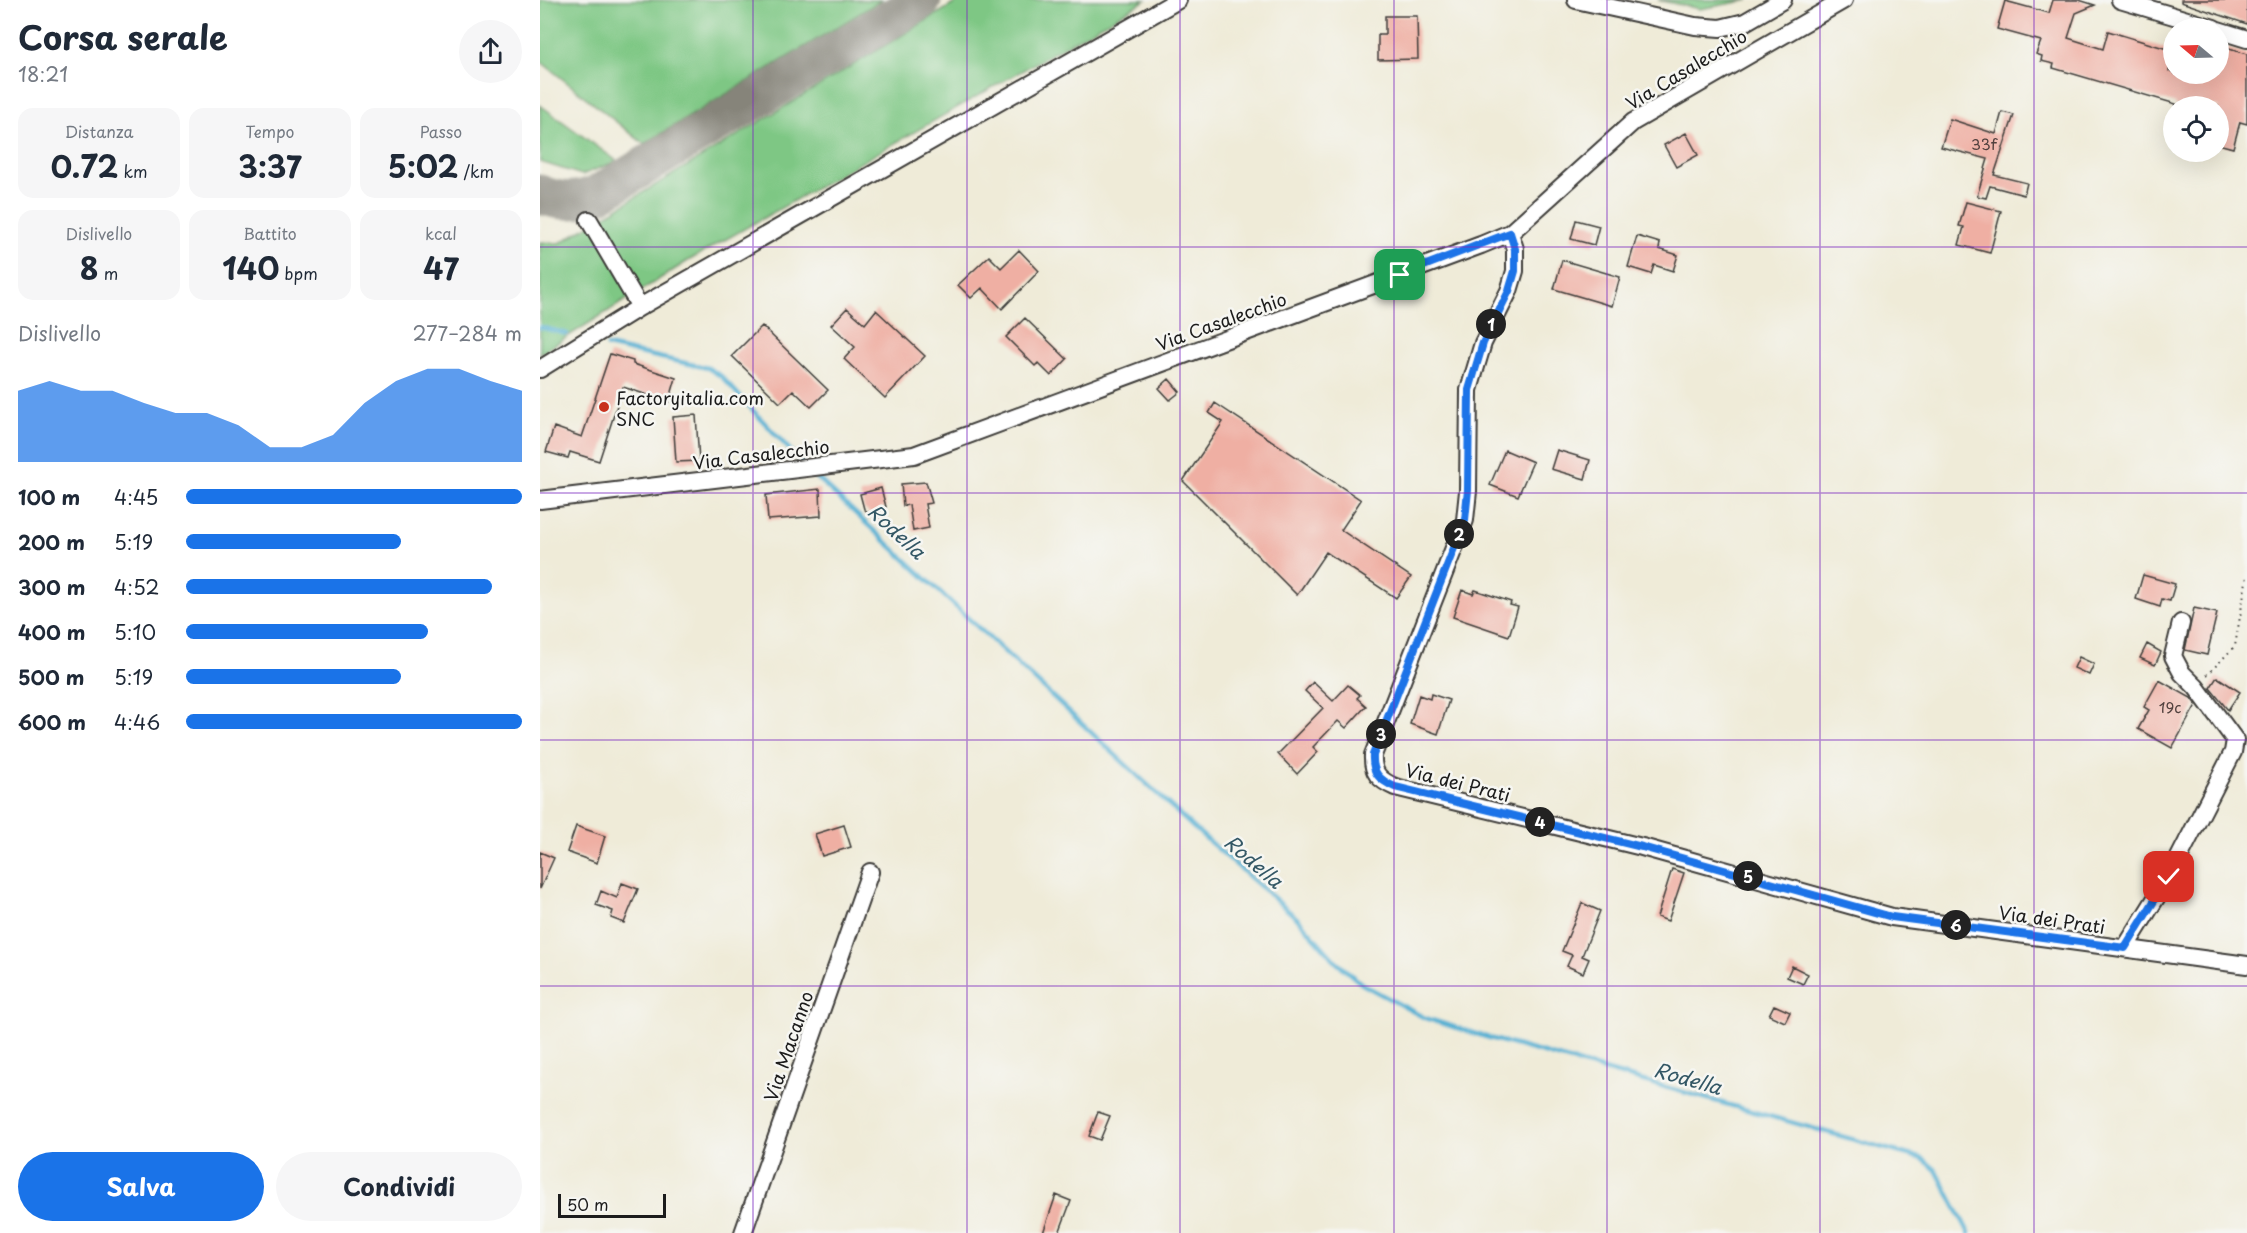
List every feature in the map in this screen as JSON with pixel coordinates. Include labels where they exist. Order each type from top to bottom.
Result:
[{"type":"street","points":[[540,369],[640,307],[1178,0]]},
{"type":"street","points":[[1576,0],[1695,26],[1720,28],[1745,22],[1783,0]]},
{"type":"street","name":"Via Casalecchio","points":[[540,500],[915,455],[1510,233],[1634,122],[1844,0]]},
{"type":"street","points":[[2120,0],[2180,18]]},
{"type":"street","points":[[2229,33],[2247,39]]},
{"type":"street","points":[[589,220],[640,307]]},
{"type":"street","name":"Via dei Prati","points":[[1510,233],[1515,249],[1515,271],[1509,291],[1483,343],[1469,390],[1468,490],[1465,520],[1373,755],[1372,765],[1375,774],[1382,781],[1395,787],[1642,847],[1892,917],[2247,965]]},
{"type":"street","name":"Via dei Prati","points":[[2125,948],[2169,877],[2233,752],[2235,740],[2196,687],[2182,673],[2173,656],[2181,623]]},
{"type":"street","name":"Via Macanno","points":[[743,1233],[870,872]]},
{"type":"path","points":[[2196,687],[2235,646],[2247,576]]},
{"type":"green space","points":[[540,0],[882,0],[644,144],[540,61]]},
{"type":"green space","points":[[960,0],[1146,0],[688,261],[540,354],[540,242],[560,243]]},
{"type":"green space","points":[[1658,0],[1749,0],[1700,9]]},
{"type":"green space","points":[[540,105],[617,161],[582,175],[540,162]]},
{"type":"building","points":[[2053,0],[2079,0],[2095,5],[2076,13],[2068,38],[2103,49],[2108,31],[2163,48],[2163,84],[2229,84],[2229,49],[2247,54],[2247,124],[2240,122],[2233,148],[2229,147],[2229,96],[2163,96],[2163,100],[2053,68],[2054,64],[2041,61],[2042,56],[2036,54],[2041,41],[1997,29],[2005,1],[2049,13]]},
{"type":"building","points":[[2181,0],[2247,0],[2247,24],[2229,18],[2181,2]]},
{"type":"building","points":[[1385,16],[1417,16],[1418,59],[1378,60],[1378,35],[1385,35]]},
{"type":"building","points":[[2002,112],[2014,115],[1994,175],[2027,183],[2024,195],[1990,186],[1986,198],[1977,196],[1988,159],[1941,147],[1950,119],[1996,134]]},
{"type":"building","points":[[1686,133],[1698,155],[1676,167],[1664,145]]},
{"type":"building","points":[[1966,202],[2001,211],[1990,253],[1959,245],[1964,227],[1959,226]]},
{"type":"building","points":[[1576,220],[1599,226],[1594,245],[1571,239]]},
{"type":"building","points":[[1637,236],[1660,243],[1659,249],[1678,255],[1673,271],[1654,265],[1651,274],[1628,267]]},
{"type":"building","points":[[1019,250],[1039,271],[1002,309],[982,288],[971,298],[958,285],[989,256],[1001,268]]},
{"type":"building","points":[[1562,260],[1620,277],[1612,306],[1554,289]]},
{"type":"building","points":[[847,308],[865,324],[876,310],[925,356],[885,398],[844,359],[855,347],[831,325]]},
{"type":"building","points":[[1025,318],[1067,359],[1051,376],[1038,363],[1035,366],[1006,337]]},
{"type":"building","points":[[762,326],[828,390],[811,407],[793,390],[780,403],[732,356]]},
{"type":"building","points":[[610,354],[676,378],[669,402],[623,387],[599,461],[570,452],[568,458],[546,452],[554,427],[582,437]]},
{"type":"building","points":[[1169,379],[1180,392],[1170,400],[1159,388]]},
{"type":"building","points":[[1215,403],[1361,500],[1341,530],[1411,577],[1396,598],[1326,552],[1297,595],[1183,481],[1223,422],[1209,413]]},
{"type":"building","points":[[696,415],[699,461],[676,462],[673,417]]},
{"type":"building","points":[[1505,450],[1533,462],[1518,496],[1490,485]]},
{"type":"building","points":[[1557,450],[1590,460],[1585,479],[1551,469]]},
{"type":"building","points":[[926,482],[932,503],[925,504],[929,528],[913,531],[909,505],[903,506],[901,484]]},
{"type":"building","points":[[881,488],[886,507],[880,508],[884,524],[864,509],[860,494]]},
{"type":"building","points":[[820,489],[821,516],[768,520],[766,495]]},
{"type":"building","points":[[2143,575],[2175,584],[2170,601],[2162,599],[2160,607],[2136,599]]},
{"type":"building","points":[[1462,590],[1473,594],[1475,590],[1511,602],[1510,605],[1518,607],[1509,636],[1453,617]]},
{"type":"building","points":[[2194,608],[2217,613],[2207,655],[2185,650]]},
{"type":"building","points":[[2147,644],[2161,652],[2155,665],[2140,658]]},
{"type":"building","points":[[2079,657],[2094,664],[2089,675],[2074,668]]},
{"type":"building","points":[[2217,677],[2240,692],[2228,710],[2210,688]]},
{"type":"building","points":[[2159,680],[2191,698],[2196,705],[2172,748],[2138,729],[2149,710],[2144,707]]},
{"type":"building","points":[[1313,682],[1333,701],[1348,685],[1360,695],[1357,698],[1366,706],[1346,728],[1338,721],[1313,747],[1318,752],[1297,774],[1278,754],[1323,708],[1305,691]]},
{"type":"building","points":[[1431,694],[1449,700],[1438,734],[1410,724],[1419,695],[1430,699]]},
{"type":"building","points":[[844,825],[851,847],[822,856],[815,834]]},
{"type":"building","points":[[576,826],[605,836],[597,863],[567,852]]},
{"type":"building","points":[[540,852],[554,858],[540,889]]},
{"type":"building","points":[[1672,869],[1684,873],[1668,921],[1657,917]]},
{"type":"building","points":[[622,883],[638,889],[624,923],[611,918],[613,911],[596,905],[601,891],[617,898]]},
{"type":"building","points":[[1582,903],[1600,911],[1582,956],[1589,959],[1583,973],[1567,966],[1572,955],[1562,951]]},
{"type":"building","points":[[1792,966],[1808,974],[1803,984],[1787,977]]},
{"type":"building","points":[[1774,1005],[1790,1012],[1785,1022],[1769,1015]]},
{"type":"building","points":[[1098,1112],[1110,1116],[1100,1140],[1089,1136]]},
{"type":"building","points":[[1056,1195],[1071,1201],[1059,1233],[1043,1233]]},
{"type":"waterway","name":"Rodella","points":[[540,327],[567,334]]},
{"type":"waterway","name":"Rodella","points":[[607,346],[708,368],[721,376],[802,463]]},
{"type":"waterway","name":"Rodella","points":[[812,473],[1194,828],[1300,921],[1336,962],[1362,984],[1425,1018],[1923,1159],[1936,1170],[1969,1233]]},
{"type":"taxiway","points":[[540,194],[555,199],[569,200],[583,199],[598,194],[922,0]]},
{"type":"place","name":"Factoryitalia.com SNC","points":[[604,407]]},
{"type":"route","points":[[1400,275],[1510,233],[1515,249],[1515,271],[1509,291],[1483,343],[1469,390],[1468,490],[1465,520],[1373,755],[1372,765],[1375,774],[1382,781],[1395,787],[1642,847],[1892,917],[2125,948],[2169,877]]}]
